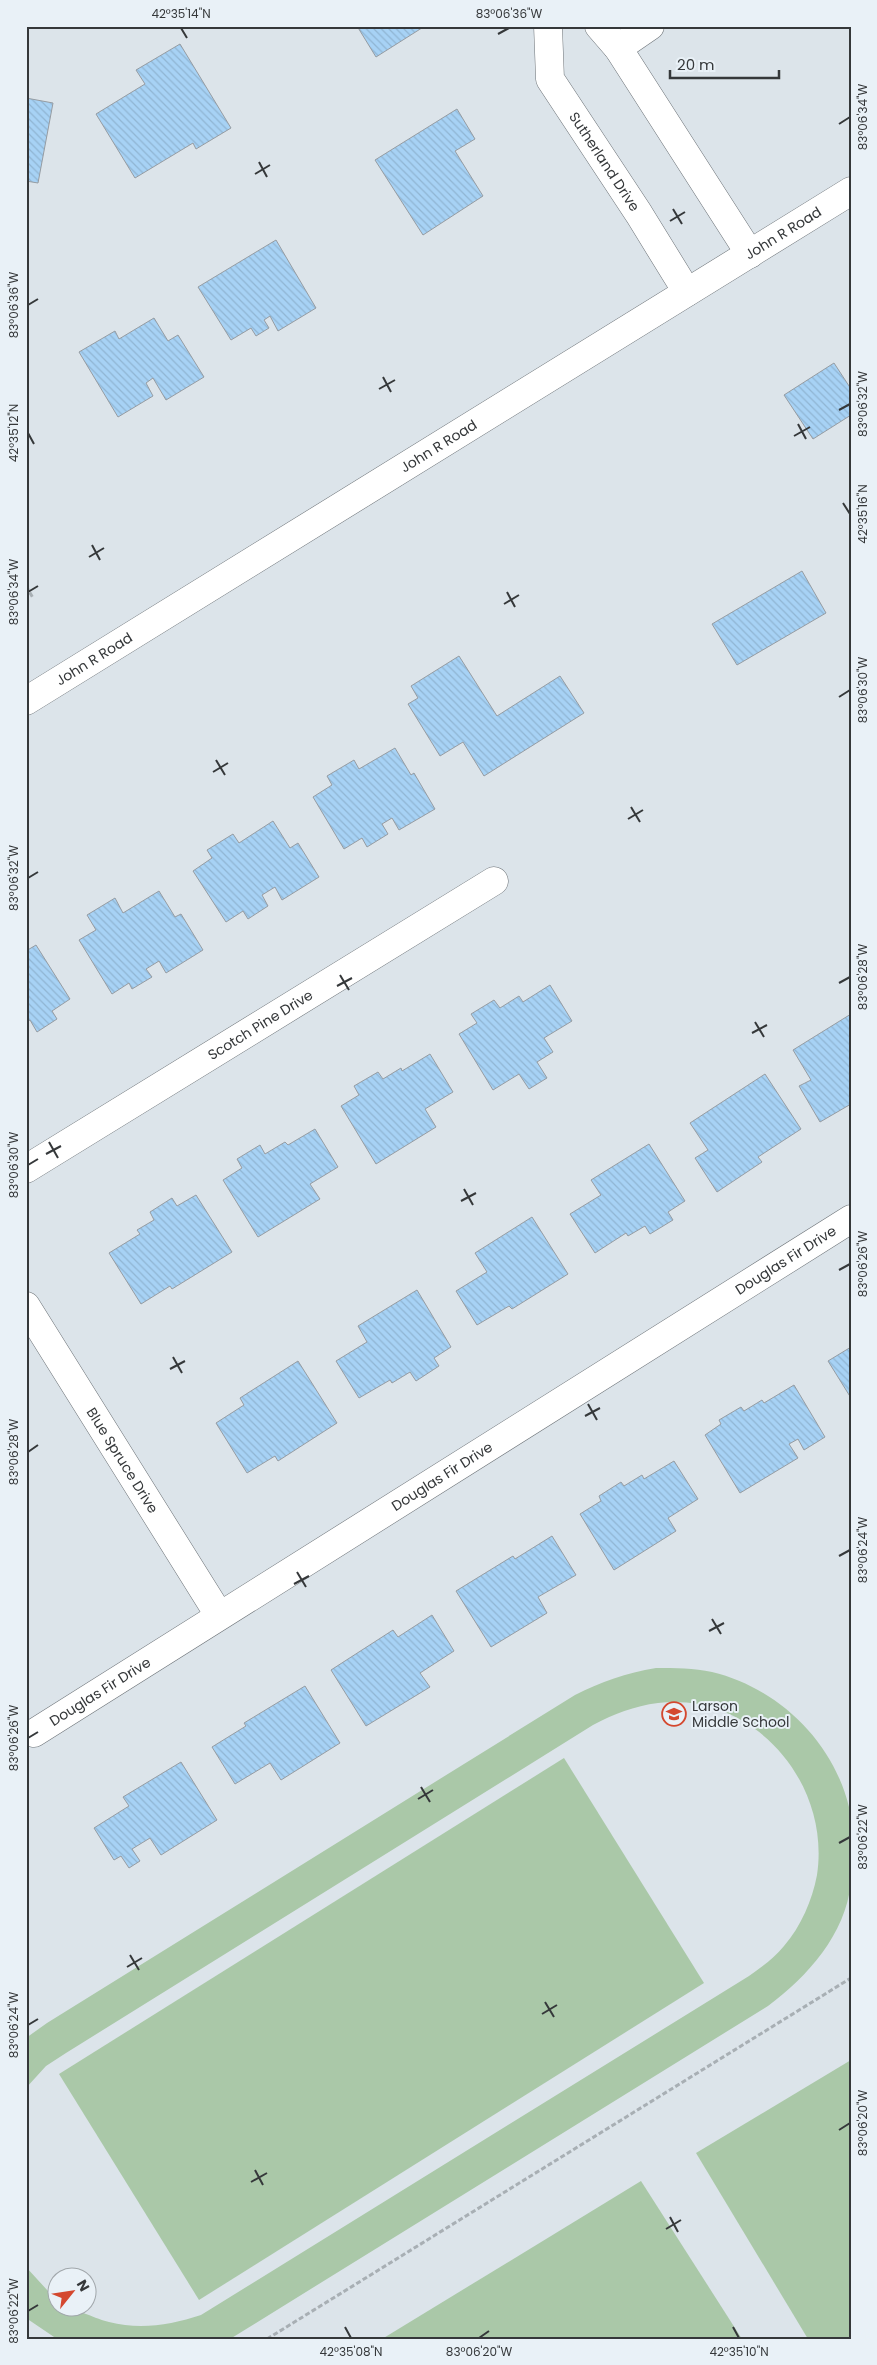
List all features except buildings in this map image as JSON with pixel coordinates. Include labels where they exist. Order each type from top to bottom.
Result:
[{"type":"street","name":"Sutherland Drive","points":[[548,26],[550,79],[639,214],[686,292]]},
{"type":"street","points":[[599,26],[618,48],[750,254]]},
{"type":"street","points":[[618,48],[650,26]]},
{"type":"street","name":"John R Road","points":[[26,701],[851,191]]},
{"type":"street","name":"Scotch Pine Drive","points":[[26,1169],[494,881]]},
{"type":"street","name":"Douglas Fir Drive","points":[[34,1733],[851,1219]]},
{"type":"street","name":"Blue Spruce Drive","points":[[26,1306],[219,1615]]},
{"type":"path","points":[[26,586],[33,598]]},
{"type":"path","points":[[267,2339],[851,1978]]},
{"type":"green space","points":[[656,1668],[691,1669],[712,1672],[736,1680],[780,1704],[816,1740],[830,1760],[841,1783],[849,1807],[851,1823],[851,1883],[841,1920],[833,1937],[810,1968],[768,2006],[230,2339],[57,2339],[26,2318],[26,2267],[48,2291],[48,2318],[97,2318],[132,2326],[144,2326],[178,2321],[201,2315],[749,1976],[780,1950],[796,1930],[805,1913],[817,1875],[818,1840],[811,1807],[798,1777],[778,1750],[754,1728],[725,1712],[693,1703],[649,1704],[624,1711],[593,1725],[66,2053],[46,2066],[26,2088],[26,2038],[47,2023],[575,1695],[614,1678]]},
{"type":"green space","points":[[564,1758],[704,1983],[199,2300],[59,2074]]},
{"type":"green space","points":[[851,2060],[851,2339],[808,2339],[696,2153]]},
{"type":"green space","points":[[641,2181],[742,2339],[382,2339]]},
{"type":"place","name":"Larson Middle School","points":[[674,1714]]}]
